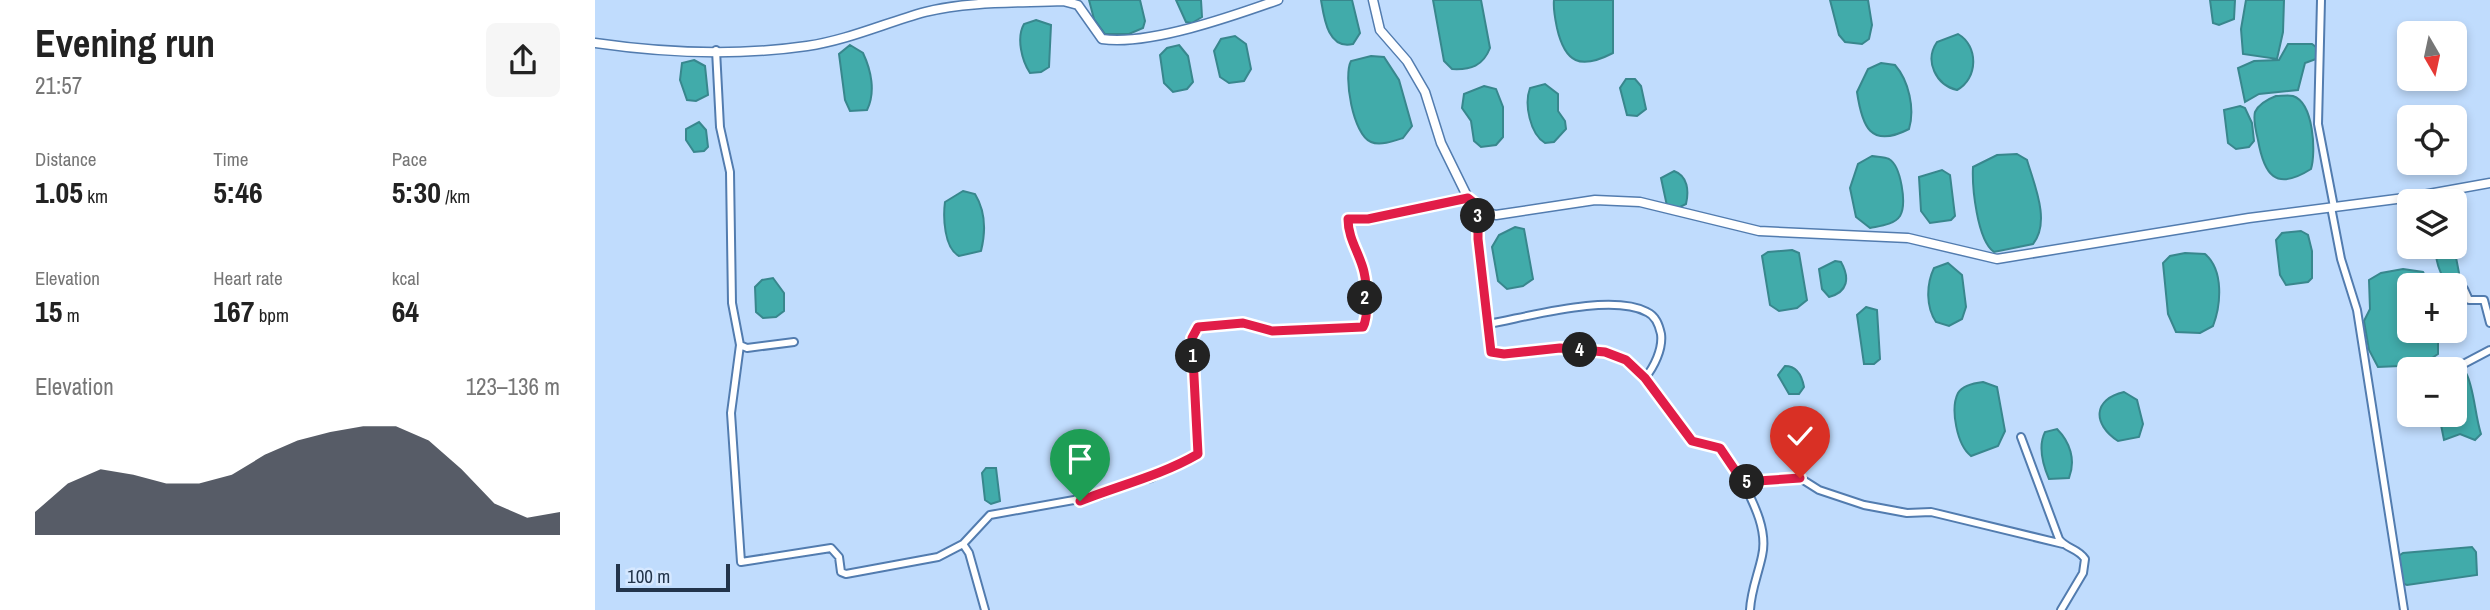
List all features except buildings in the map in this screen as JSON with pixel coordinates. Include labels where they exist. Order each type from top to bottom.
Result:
[{"type":"street","points":[[595,43],[647,51],[819,44],[950,8],[1063,1],[1077,3],[1102,39],[1110,41],[1156,35],[1243,13],[1278,0]]},
{"type":"street","points":[[1373,0],[1380,30],[1407,61],[1425,92],[1441,143],[1468,198],[1496,215],[1595,200],[1640,202],[1759,231],[1908,238],[1997,259],[2490,183]]},
{"type":"street","points":[[2321,0],[2318,124],[2340,258],[2357,310],[2404,610]]},
{"type":"street","points":[[716,50],[720,127],[730,172],[733,303],[740,345],[731,413],[741,562],[831,548],[839,557],[842,572],[846,574],[938,558],[963,544],[991,515],[1102,495],[1123,484],[1151,478],[1198,454],[1192,338],[1198,327],[1243,323],[1272,331],[1363,327],[1367,315],[1365,273],[1351,239],[1348,219],[1368,219],[1468,198]]},
{"type":"street","points":[[1478,206],[1478,239],[1490,348],[1495,354],[1560,348],[1605,352],[1626,360],[1645,378],[1692,441],[1720,448],[1743,482],[1763,533],[1763,554],[1752,584],[1750,610]]},
{"type":"street","points":[[2467,296],[2469,300],[2484,300],[2490,323]]},
{"type":"street","points":[[1488,324],[1591,307],[1618,306],[1649,312],[1657,321],[1661,337],[1658,355],[1645,378]]},
{"type":"street","points":[[740,345],[747,348],[794,342]]},
{"type":"street","points":[[2467,362],[2490,350]]},
{"type":"street","points":[[2021,437],[2063,544]]},
{"type":"street","points":[[1743,482],[1800,478],[1819,490],[1884,510],[1931,512],[2063,544],[2080,552],[2086,565],[2061,610]]},
{"type":"street","points":[[963,544],[969,553],[985,610]]},
{"type":"shaded area","points":[[1089,0],[1140,0],[1145,21],[1143,28],[1129,34],[1105,34],[1094,19]]},
{"type":"shaded area","points":[[1176,0],[1201,0],[1202,17],[1192,23],[1186,22]]},
{"type":"shaded area","points":[[1321,0],[1352,0],[1360,33],[1353,44],[1345,45],[1333,37],[1326,23]]},
{"type":"shaded area","points":[[1433,0],[1481,0],[1490,48],[1480,63],[1471,68],[1452,69],[1444,61]]},
{"type":"shaded area","points":[[1554,0],[1613,0],[1613,53],[1583,62],[1570,56],[1560,40]]},
{"type":"shaded area","points":[[1830,0],[1868,0],[1872,25],[1869,39],[1862,44],[1845,42],[1839,35]]},
{"type":"shaded area","points":[[2210,0],[2235,0],[2234,19],[2219,25],[2213,23]]},
{"type":"shaded area","points":[[2246,0],[2284,0],[2283,32],[2277,59],[2243,54],[2241,29]]},
{"type":"shaded area","points":[[1036,20],[1051,25],[1049,67],[1041,72],[1030,73],[1022,56],[1020,36],[1024,24]]},
{"type":"shaded area","points":[[1958,34],[1970,46],[1973,62],[1969,78],[1957,90],[1938,78],[1932,57],[1937,42]]},
{"type":"shaded area","points":[[1235,36],[1246,44],[1251,69],[1244,81],[1229,83],[1220,77],[1214,51],[1221,39]]},
{"type":"shaded area","points":[[2288,44],[2312,44],[2316,47],[2316,59],[2305,63],[2298,90],[2259,94],[2245,102],[2238,68],[2254,61],[2279,60]]},
{"type":"shaded area","points":[[850,45],[863,53],[870,74],[872,89],[867,110],[850,111],[845,100],[839,54]]},
{"type":"shaded area","points":[[1179,45],[1188,56],[1193,82],[1187,89],[1173,92],[1164,83],[1160,55],[1167,48]]},
{"type":"shaded area","points":[[1371,56],[1384,57],[1399,80],[1412,126],[1403,138],[1387,143],[1371,142],[1365,137],[1351,104],[1348,79],[1351,61]]},
{"type":"shaded area","points":[[694,60],[705,66],[708,95],[696,101],[687,100],[680,80],[682,63]]},
{"type":"shaded area","points":[[1881,63],[1895,65],[1907,87],[1911,104],[1909,129],[1896,135],[1877,135],[1870,131],[1862,115],[1857,92],[1868,69]]},
{"type":"shaded area","points":[[1626,79],[1635,79],[1641,86],[1646,109],[1637,116],[1627,115],[1620,88]]},
{"type":"shaded area","points":[[1545,84],[1558,94],[1558,111],[1565,121],[1566,129],[1554,142],[1545,143],[1532,126],[1528,95],[1530,88]]},
{"type":"shaded area","points":[[1484,86],[1496,89],[1503,107],[1503,137],[1496,145],[1481,147],[1474,141],[1471,121],[1462,108],[1464,94]]},
{"type":"shaded area","points":[[2276,96],[2293,96],[2300,100],[2312,129],[2311,169],[2288,179],[2273,176],[2268,170],[2255,126],[2254,115],[2257,109]]},
{"type":"shaded area","points":[[2240,106],[2245,108],[2252,123],[2254,141],[2249,147],[2236,149],[2228,143],[2224,110]]},
{"type":"shaded area","points":[[699,122],[706,130],[708,147],[704,151],[694,152],[686,140],[686,129]]},
{"type":"shaded area","points":[[2017,154],[2027,160],[2037,191],[2041,225],[2033,244],[1994,252],[1988,246],[1980,225],[1973,187],[1973,167],[1997,155]]},
{"type":"shaded area","points":[[1872,156],[1887,158],[1897,169],[1903,203],[1897,219],[1886,225],[1870,228],[1856,217],[1850,188],[1858,164]]},
{"type":"shaded area","points":[[1942,170],[1950,175],[1955,216],[1951,220],[1930,223],[1921,211],[1919,177]]},
{"type":"shaded area","points":[[1674,171],[1685,180],[1687,189],[1686,204],[1676,209],[1667,206],[1661,178]]},
{"type":"shaded area","points":[[963,191],[975,194],[983,215],[984,236],[981,251],[959,256],[947,239],[944,208],[945,202]]},
{"type":"shaded area","points":[[1515,227],[1524,229],[1533,279],[1523,286],[1507,289],[1498,281],[1492,247],[1499,235]]},
{"type":"shaded area","points":[[2301,231],[2308,235],[2312,251],[2312,278],[2308,282],[2286,285],[2280,275],[2276,240],[2282,233]]},
{"type":"shaded area","points":[[1792,250],[1799,253],[1807,300],[1797,308],[1779,311],[1770,305],[1762,256],[1768,252]]},
{"type":"shaded area","points":[[2185,253],[2205,254],[2218,278],[2218,308],[2213,326],[2200,333],[2176,332],[2168,314],[2163,263],[2170,256]]},
{"type":"shaded area","points":[[2437,259],[2456,259],[2459,273],[2441,273]]},
{"type":"shaded area","points":[[1835,261],[1841,262],[1846,279],[1844,288],[1829,297],[1822,289],[1819,269]]},
{"type":"shaded area","points":[[1948,263],[1962,275],[1966,307],[1962,319],[1949,326],[1936,322],[1930,310],[1928,296],[1934,268]]},
{"type":"shaded area","points":[[2403,269],[2423,272],[2397,273],[2397,343],[2438,343],[2438,354],[2434,357],[2397,357],[2397,366],[2378,367],[2369,350],[2364,321],[2370,309],[2369,280],[2381,273]]},
{"type":"shaded area","points":[[773,278],[784,293],[784,311],[776,317],[763,318],[756,312],[755,287],[762,280]]},
{"type":"shaded area","points":[[1866,307],[1877,310],[1880,359],[1874,364],[1864,364],[1857,315]]},
{"type":"shaded area","points":[[1785,366],[1796,370],[1800,376],[1804,387],[1799,394],[1789,394],[1778,375]]},
{"type":"shaded area","points":[[2467,376],[2481,434],[2475,440],[2460,434],[2444,440],[2441,427],[2467,427]]},
{"type":"shaded area","points":[[1983,382],[1997,387],[2005,431],[1998,446],[1971,456],[1962,444],[1956,426],[1956,400],[1963,388]]},
{"type":"shaded area","points":[[2124,392],[2137,400],[2143,424],[2139,437],[2118,441],[2104,427],[2100,413],[2106,400]]},
{"type":"shaded area","points":[[2057,429],[2071,452],[2072,465],[2069,478],[2049,479],[2043,462],[2042,443],[2045,432]]},
{"type":"shaded area","points":[[986,468],[996,468],[1000,501],[991,504],[985,500],[982,473]]},
{"type":"shaded area","points":[[2472,547],[2476,552],[2477,575],[2407,585],[2401,583],[2397,557],[2403,553]]},
{"type":"route","points":[[1080,501],[1102,495],[1123,484],[1151,478],[1198,454],[1200,444],[1192,338],[1198,327],[1215,323],[1243,323],[1272,331],[1287,328],[1363,327],[1367,315],[1365,273],[1351,239],[1348,219],[1368,219],[1388,212],[1420,209],[1468,198],[1478,206],[1478,239],[1488,307],[1491,352],[1504,354],[1540,348],[1560,348],[1605,352],[1626,360],[1645,378],[1654,394],[1692,441],[1703,446],[1720,448],[1726,453],[1743,482],[1800,478]]}]
